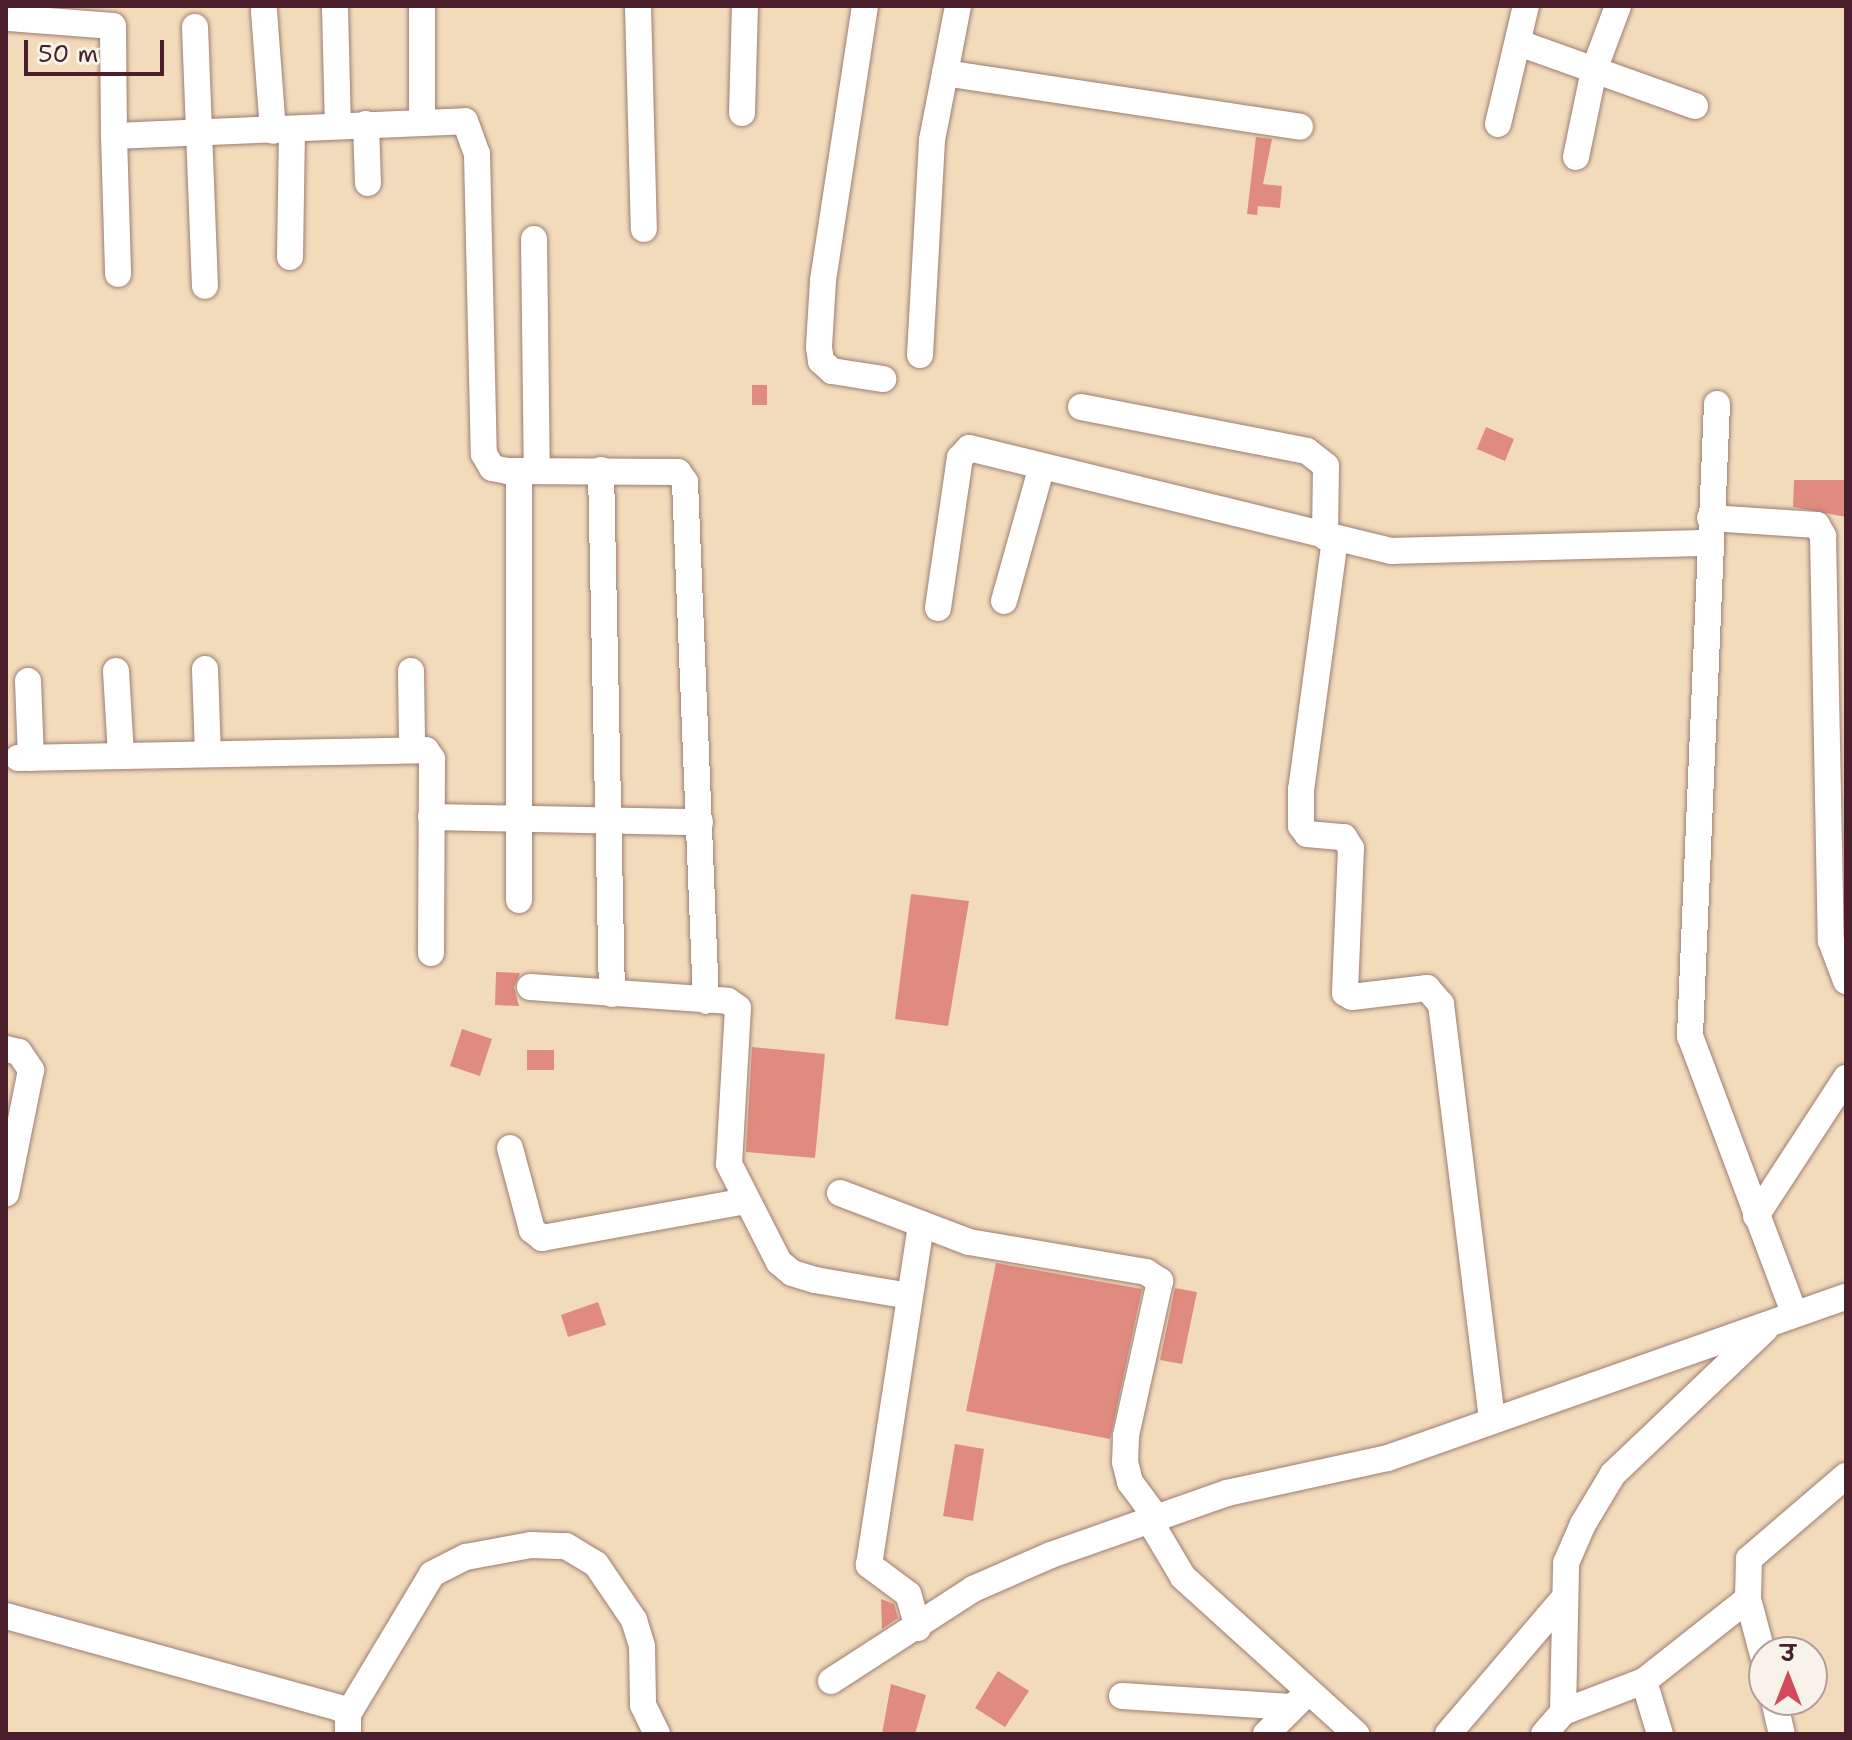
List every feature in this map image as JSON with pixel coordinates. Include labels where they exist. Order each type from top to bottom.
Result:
[{"type":"street","points":[[9,6],[9,18],[113,16],[118,274]]},
{"type":"street","points":[[422,6],[422,121]]},
{"type":"street","points":[[638,6],[644,229]]},
{"type":"street","points":[[742,113],[745,6]]},
{"type":"street","points":[[865,6],[827,252],[819,347],[821,361],[832,371],[883,379]]},
{"type":"street","points":[[920,355],[932,140],[958,6]]},
{"type":"street","points":[[1498,124],[1526,6]]},
{"type":"street","points":[[1576,157],[1594,70],[1618,6]]},
{"type":"street","points":[[335,7],[338,126]]},
{"type":"street","points":[[264,11],[282,130],[290,257]]},
{"type":"street","points":[[195,27],[202,135],[205,286]]},
{"type":"street","points":[[1519,43],[1695,106]]},
{"type":"street","points":[[945,73],[1300,127]]},
{"type":"street","points":[[114,136],[202,135],[465,121],[474,135],[484,454],[492,468],[678,472],[685,482],[706,1001]]},
{"type":"street","points":[[366,124],[368,183]]},
{"type":"street","points":[[519,900],[534,239]]},
{"type":"street","points":[[1717,404],[1709,530],[1690,1036],[1756,1216],[1783,1317]]},
{"type":"street","points":[[1081,407],[1307,451],[1326,466],[1330,538],[1301,789],[1301,826],[1307,834],[1344,837],[1351,848],[1345,993],[1352,997],[1427,988],[1441,1004],[1492,1421]]},
{"type":"street","points":[[938,608],[963,452],[969,448],[1330,538],[1414,552],[1817,525],[1823,536],[1831,941],[1846,981]]},
{"type":"street","points":[[1004,601],[1042,466]]},
{"type":"street","points":[[601,470],[612,994]]},
{"type":"street","points":[[205,669],[208,753]]},
{"type":"street","points":[[116,671],[121,755]]},
{"type":"street","points":[[411,671],[412,747]]},
{"type":"street","points":[[28,681],[24,758],[412,747],[426,750],[432,759],[431,953]]},
{"type":"street","points":[[431,817],[700,822]]},
{"type":"street","points":[[530,987],[728,1001],[738,1008],[741,1030],[727,1144],[733,1179],[779,1262],[792,1273],[910,1296]]},
{"type":"street","points":[[6,1049],[19,1052],[31,1070],[31,1089],[6,1194]]},
{"type":"street","points":[[1756,1216],[1846,1078]]},
{"type":"street","points":[[510,1148],[532,1230],[542,1238],[745,1201]]},
{"type":"street","points":[[840,1193],[969,1242],[1146,1272],[1160,1281],[1126,1436],[1125,1462],[1130,1482],[1183,1577],[1299,1700],[1356,1734]]},
{"type":"street","points":[[918,1628],[908,1594],[869,1565],[921,1224]]},
{"type":"street","points":[[831,1681],[918,1628],[973,1589],[1051,1555],[1227,1493],[1388,1458],[1846,1297]]},
{"type":"street","points":[[1563,1712],[1566,1563],[1613,1474],[1783,1317]]},
{"type":"street","points":[[1758,1636],[1748,1599],[1749,1559],[1846,1476]]},
{"type":"street","points":[[6,1616],[348,1724],[432,1574],[466,1557],[531,1545],[566,1546],[596,1564],[634,1620],[642,1646],[643,1705],[657,1734]]},
{"type":"street","points":[[1448,1734],[1565,1597]]},
{"type":"street","points":[[1544,1734],[1563,1712],[1644,1681],[1748,1599]]},
{"type":"street","points":[[1644,1681],[1660,1734]]},
{"type":"street","points":[[1122,1696],[1299,1700]]},
{"type":"street","points":[[1266,1734],[1299,1700]]},
{"type":"building","points":[[1256,137],[1272,139],[1263,184],[1282,186],[1280,208],[1258,206],[1257,215],[1247,214]]},
{"type":"building","points":[[752,385],[767,385],[767,405],[752,405]]},
{"type":"building","points":[[1486,427],[1514,439],[1505,461],[1477,449]]},
{"type":"building","points":[[1794,480],[1846,480],[1846,517],[1793,507]]},
{"type":"building","points":[[911,894],[969,901],[948,1026],[895,1019]]},
{"type":"building","points":[[496,972],[520,973],[514,987],[519,1006],[495,1005]]},
{"type":"building","points":[[462,1029],[492,1039],[480,1076],[450,1066]]},
{"type":"building","points":[[752,1047],[825,1054],[815,1158],[746,1152]]},
{"type":"building","points":[[527,1050],[554,1050],[554,1070],[527,1070]]},
{"type":"building","points":[[996,1263],[1142,1289],[1110,1439],[966,1411]]},
{"type":"building","points":[[1175,1288],[1197,1292],[1182,1364],[1160,1360]]},
{"type":"building","points":[[598,1302],[606,1325],[568,1337],[561,1315]]},
{"type":"building","points":[[955,1444],[984,1449],[973,1521],[943,1516]]},
{"type":"building","points":[[881,1599],[894,1604],[898,1618],[882,1629]]},
{"type":"building","points":[[998,1671],[1029,1691],[1005,1727],[975,1708]]},
{"type":"building","points":[[891,1684],[926,1695],[915,1734],[882,1734]]}]
